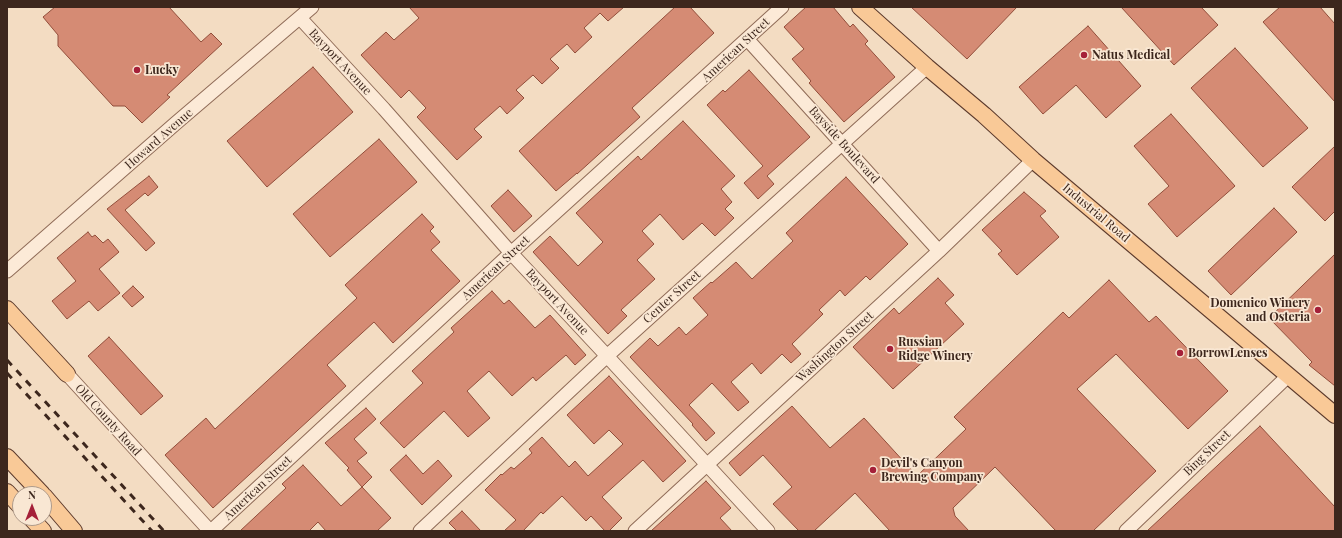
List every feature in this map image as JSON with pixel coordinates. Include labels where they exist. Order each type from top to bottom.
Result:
[{"type":"main road","name":"Industrial Road","points":[[860,7],[927,67],[984,115],[1033,160],[1335,415]]},
{"type":"main road","name":"Old County Road","points":[[7,309],[67,374]]},
{"type":"main road","points":[[7,457],[34,486]]},
{"type":"main road","points":[[52,505],[74,531]]},
{"type":"street","name":"Howard Avenue","points":[[7,272],[176,123],[312,7]]},
{"type":"street","name":"American Street","points":[[211,531],[511,253],[748,40],[782,7]]},
{"type":"street","name":"Bayport Avenue","points":[[300,18],[384,109],[511,253],[768,531]]},
{"type":"street","name":"Bayside Boulevard","points":[[748,40],[939,251]]},
{"type":"street","name":"Center Street","points":[[420,531],[607,356],[927,67]]},
{"type":"street","name":"Washington Street","points":[[635,531],[939,251],[1033,160]]},
{"type":"street","name":"Old County Road","points":[[67,374],[211,531]]},
{"type":"street","name":"Bing Street","points":[[1126,531],[1288,376]]},
{"type":"building","name":"Lucky","points":[[55,7],[169,7],[201,42],[211,33],[222,44],[167,95],[170,97],[142,123],[125,106],[113,106],[58,46],[58,35],[43,17]]},
{"type":"building","points":[[409,7],[624,7],[608,21],[600,13],[584,28],[592,37],[575,53],[567,44],[550,59],[559,68],[542,84],[533,75],[516,90],[524,98],[507,114],[500,106],[474,129],[482,137],[457,160],[417,117],[426,108],[409,90],[401,98],[361,55],[386,32],[394,40],[419,18]]},
{"type":"building","points":[[675,7],[690,7],[714,33],[632,108],[640,117],[556,191],[519,151]]},
{"type":"building","points":[[806,7],[833,7],[850,27],[853,24],[868,41],[865,44],[895,77],[844,122],[809,83],[811,81],[792,59],[804,49],[784,27]]},
{"type":"building","points":[[911,7],[1017,7],[967,59]]},
{"type":"building","points":[[1121,7],[1201,7],[1218,25],[1174,65]]},
{"type":"building","points":[[1280,7],[1320,7],[1335,24],[1335,102],[1263,22]]},
{"type":"building","name":"Natus Medical","points":[[1088,26],[1141,86],[1106,118],[1076,85],[1043,114],[1019,87]]},
{"type":"building","points":[[1235,48],[1308,128],[1263,167],[1191,88]]},
{"type":"building","points":[[313,67],[353,112],[267,187],[227,141]]},
{"type":"building","points":[[749,70],[810,137],[767,176],[774,184],[758,199],[744,183],[763,166],[707,105],[723,90],[725,92]]},
{"type":"building","points":[[1171,114],[1235,186],[1177,237],[1148,204],[1169,186],[1134,146]]},
{"type":"building","points":[[683,121],[735,176],[721,189],[732,202],[725,209],[734,218],[715,236],[702,223],[683,240],[660,214],[642,231],[654,244],[637,260],[655,279],[621,310],[627,316],[608,334],[533,252],[550,236],[578,266],[603,242],[576,213],[638,156],[641,160]]},
{"type":"building","points":[[379,139],[417,182],[330,257],[293,214]]},
{"type":"building","points":[[1335,146],[1335,211],[1325,221],[1292,187]]},
{"type":"building","points":[[149,176],[158,187],[148,196],[145,193],[125,210],[155,243],[146,251],[107,209]]},
{"type":"building","points":[[846,177],[908,244],[870,280],[866,276],[845,296],[840,290],[819,310],[823,314],[792,344],[801,354],[791,363],[782,354],[761,374],[752,363],[731,382],[749,402],[738,411],[712,383],[689,405],[715,433],[706,441],[692,425],[693,424],[630,357],[650,338],[658,346],[679,327],[686,335],[708,315],[693,298],[736,262],[752,279],[793,241],[786,233]]},
{"type":"building","points":[[508,190],[532,216],[514,232],[491,206]]},
{"type":"building","points":[[1024,192],[1046,211],[1040,216],[1059,237],[1017,275],[998,254],[1002,251],[982,230]]},
{"type":"building","points":[[1274,208],[1297,232],[1231,295],[1208,271]]},
{"type":"building","points":[[422,214],[434,227],[430,231],[440,242],[431,250],[460,281],[393,343],[374,322],[327,365],[346,386],[213,508],[165,455],[206,418],[215,429],[357,298],[345,285]]},
{"type":"building","points":[[88,232],[92,237],[95,235],[103,243],[108,239],[119,252],[99,269],[120,293],[98,311],[89,301],[67,319],[52,301],[76,281],[57,258]]},
{"type":"building","points":[[1335,254],[1335,386],[1309,365],[1312,362],[1269,318]]},
{"type":"building","points":[[938,278],[954,295],[945,303],[964,324],[893,389],[853,347],[894,308],[899,314]]},
{"type":"building","points":[[1109,280],[1149,322],[1156,316],[1228,391],[1188,429],[1116,354],[1077,389],[1156,471],[1093,531],[1056,531],[995,467],[953,508],[955,516],[969,531],[890,531],[855,493],[814,531],[799,531],[773,504],[792,487],[763,455],[740,476],[729,463],[792,406],[830,448],[864,418],[917,476],[966,429],[954,417],[1063,312],[1069,318]]},
{"type":"building","points":[[133,286],[144,297],[132,307],[122,296]]},
{"type":"building","points":[[492,291],[504,304],[509,300],[535,328],[550,315],[586,355],[575,365],[566,355],[536,381],[533,377],[512,396],[489,371],[467,391],[490,418],[468,437],[444,411],[404,448],[380,423],[423,383],[412,371],[454,332],[451,328]]},
{"type":"building","points":[[109,337],[163,396],[141,415],[88,356]]},
{"type":"building","points":[[609,376],[686,461],[663,482],[643,460],[602,497],[622,518],[609,531],[605,531],[591,516],[586,521],[562,496],[543,514],[541,512],[523,531],[504,531],[516,520],[485,490],[501,474],[502,475],[511,467],[514,469],[532,453],[529,449],[542,437],[569,467],[575,461],[588,476],[623,444],[609,430],[594,444],[567,415]]},
{"type":"building","points":[[366,408],[376,419],[354,439],[367,453],[357,461],[372,477],[362,487],[347,470],[349,468],[325,443]]},
{"type":"building","points":[[1260,426],[1335,507],[1335,531],[1147,531]]},
{"type":"building","points":[[406,455],[423,474],[438,460],[452,476],[422,505],[390,470]]},
{"type":"building","points":[[303,465],[341,506],[362,487],[391,518],[377,531],[326,531],[318,522],[309,531],[240,531],[286,488],[282,484]]},
{"type":"building","points":[[706,481],[731,508],[720,518],[732,531],[651,531]]},
{"type":"building","points":[[462,511],[481,531],[457,531],[449,523]]},
{"type":"railway","points":[[7,360],[164,531]]},
{"type":"railway","points":[[7,373],[152,531]]},
{"type":"place","name":"Natus Medical","points":[[1084,55]]},
{"type":"place","name":"Lucky","points":[[137,70]]},
{"type":"place","name":"Domenico Winery and Osteria","points":[[1318,310]]},
{"type":"place","name":"Russian Ridge Winery","points":[[890,349]]},
{"type":"place","name":"BorrowLenses","points":[[1180,353]]},
{"type":"place","name":"Devil's Canyon Brewing Company","points":[[873,470]]}]
